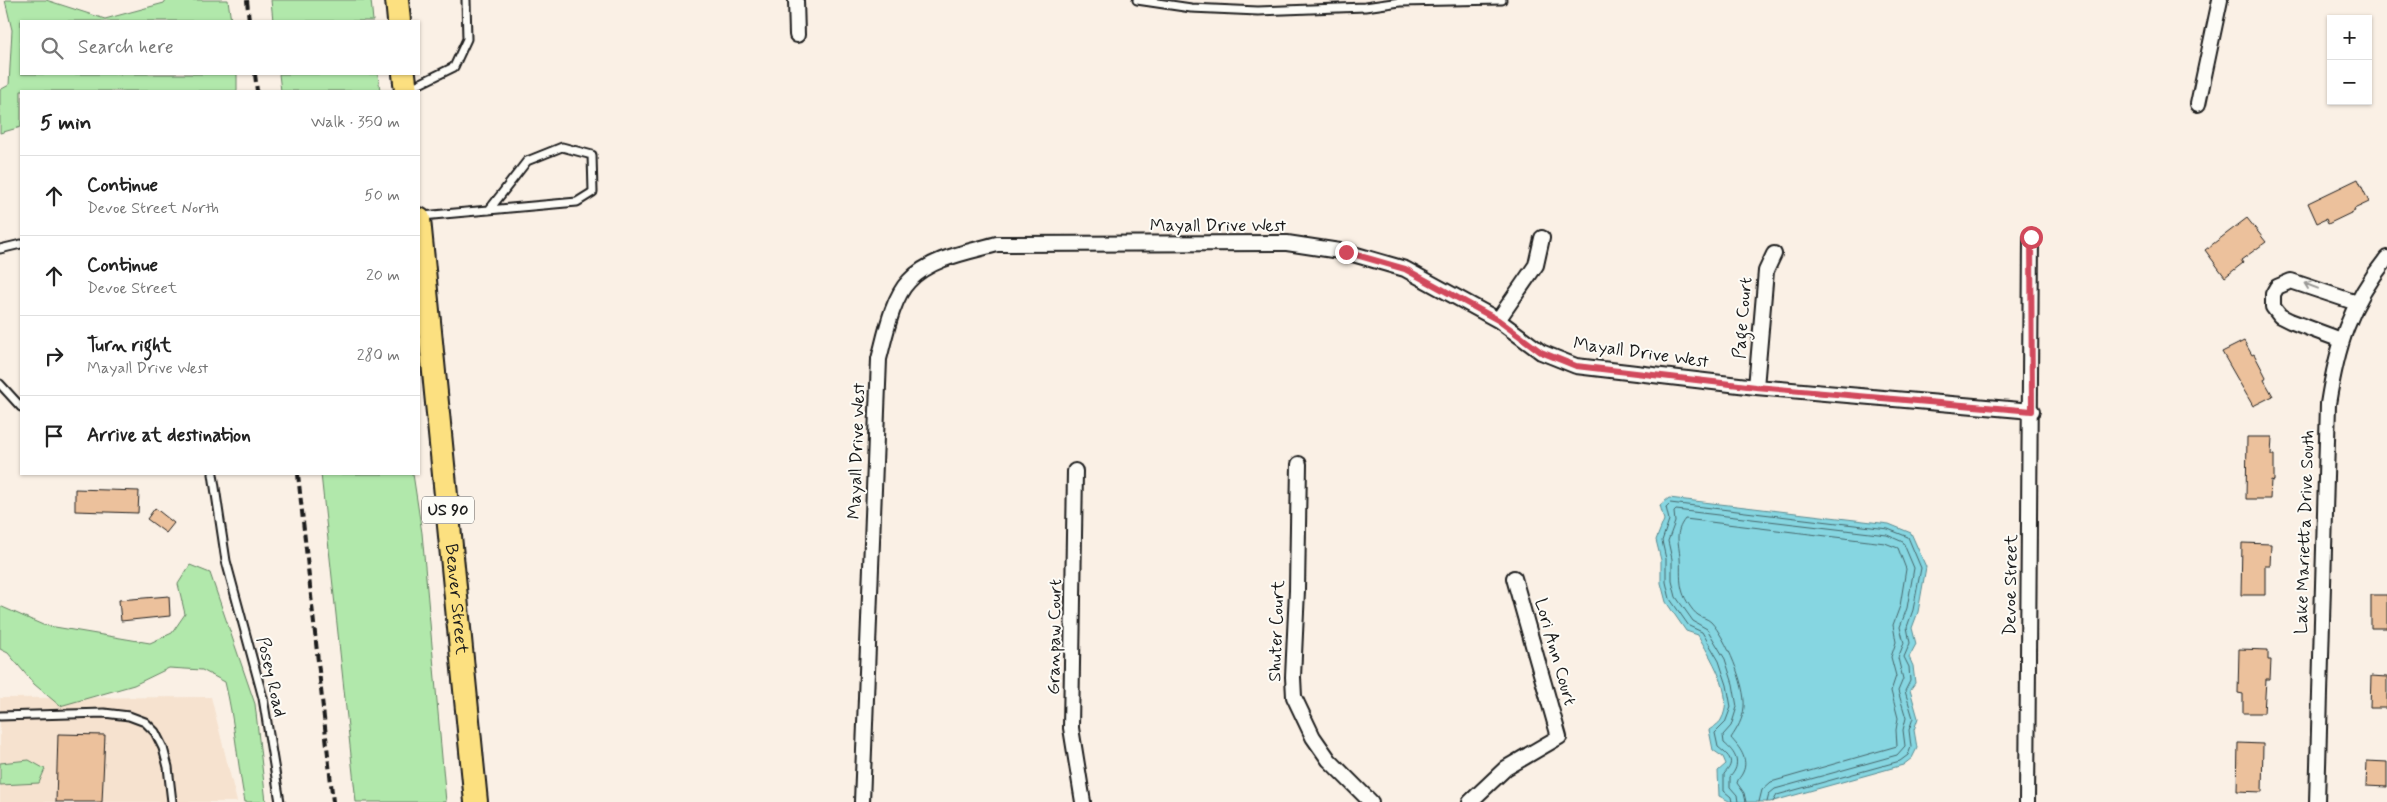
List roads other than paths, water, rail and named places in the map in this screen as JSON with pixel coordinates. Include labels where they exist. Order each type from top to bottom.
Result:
[{"type":"main road","points":[[397,0],[399,20]]},
{"type":"main road","name":"Beaver Street","points":[[420,227],[476,802]]},
{"type":"street","points":[[796,0],[797,35]]},
{"type":"street","points":[[2198,104],[2220,0]]},
{"type":"street","name":"Devoe Street","points":[[2027,802],[2032,411],[2031,237]]},
{"type":"street","points":[[1498,320],[1536,265],[1542,238]]},
{"type":"street","name":"Mayall Drive West","points":[[862,802],[879,359],[891,313],[908,282],[924,269],[958,255],[997,244],[1287,243],[1346,252],[1405,269],[1498,320],[1541,352],[1576,366],[1756,387],[2032,411]]},
{"type":"street","name":"Page Court","points":[[1756,387],[1766,271],[1774,254]]},
{"type":"street","name":"Lake Marietta Drive South","points":[[2317,802],[2328,404],[2335,361],[2341,340],[2357,303],[2375,273],[2387,258]]},
{"type":"street","points":[[2341,340],[2280,316],[2273,307],[2273,294],[2277,287],[2291,281],[2357,303]]},
{"type":"street","name":"Shuter Court","points":[[1299,464],[1294,697],[1312,737],[1329,760],[1371,802]]},
{"type":"street","name":"Granpaw Court","points":[[1075,470],[1071,728],[1083,802]]},
{"type":"street","name":"Lori Ann Court","points":[[1470,802],[1506,768],[1559,737],[1514,578]]},
{"type":"lane","points":[[405,85],[454,67],[467,39],[466,0]]},
{"type":"lane","points":[[1137,0],[1191,8],[1258,11],[1365,8],[1400,2],[1502,0]]},
{"type":"lane","points":[[420,217],[577,202],[593,192],[592,155],[562,147],[527,161],[489,210]]},
{"type":"lane","points":[[0,249],[20,244]]},
{"type":"lane","points":[[0,384],[20,407]]},
{"type":"lane","name":"Posey Road","points":[[212,475],[226,561],[263,698],[280,802]]},
{"type":"lane","points":[[0,716],[104,713],[129,716],[145,722],[155,732],[163,748],[168,767],[172,802]]},
{"type":"water","points":[[1669,498],[1889,524],[1911,533],[1926,567],[1918,612],[1912,628],[1916,644],[1909,657],[1913,666],[1915,683],[1910,690],[1918,718],[1914,730],[1917,748],[1912,758],[1903,765],[1770,802],[1731,802],[1719,796],[1718,771],[1726,764],[1723,757],[1713,750],[1709,730],[1721,720],[1725,710],[1725,699],[1719,676],[1698,635],[1686,631],[1666,602],[1661,583],[1661,560],[1656,540],[1664,520],[1660,505]]},
{"type":"railway","points":[[247,0],[249,20]]},
{"type":"railway","points":[[255,75],[257,90]]},
{"type":"railway","points":[[298,475],[333,802]]}]
